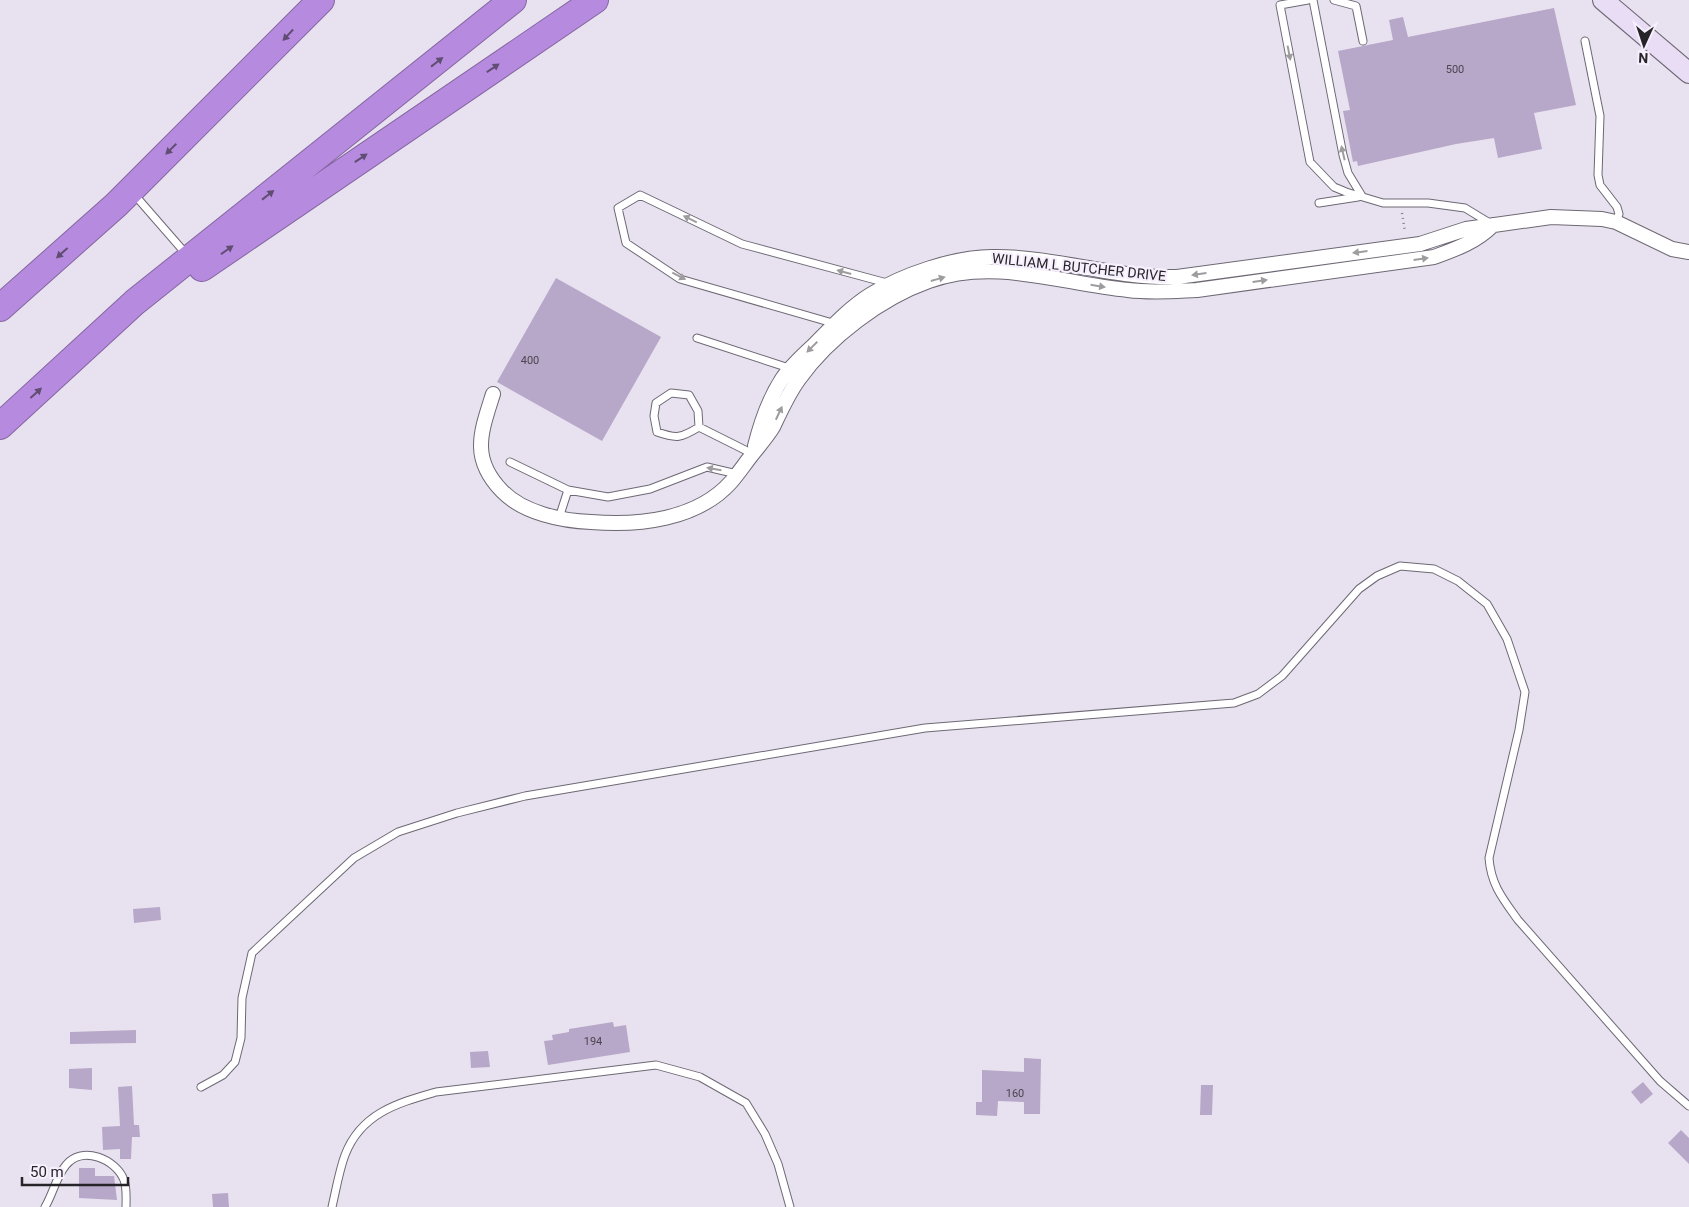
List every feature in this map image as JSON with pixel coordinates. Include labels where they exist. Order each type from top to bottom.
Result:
[{"type":"highway","points":[[0,308],[104,216],[279,44],[321,0]]},
{"type":"highway","points":[[0,426],[86,348],[113,320],[512,0]]},
{"type":"highway","points":[[86,348],[119,327],[395,134],[595,0]]},
{"type":"main road","points":[[1603,0],[1689,73]]},
{"type":"street","name":"WILLIAM L BUTCHER DRIVE","points":[[753,454],[766,410],[790,368],[835,323],[870,295],[891,284],[934,267],[960,260],[991,257],[1052,262],[1146,278],[1177,278],[1420,244],[1466,229],[1551,218],[1602,219],[1616,222],[1672,249],[1689,252]]},
{"type":"street","name":"WILLIAM L BUTCHER DRIVE","points":[[493,394],[480,435],[482,454],[486,470],[493,482],[506,495],[524,506],[559,518],[581,522],[620,523],[663,518],[700,506],[719,493],[737,474],[772,428],[780,408],[813,361],[880,305],[903,291],[951,275],[997,271],[1019,272],[1128,290],[1166,292],[1196,290],[1434,257],[1457,249],[1482,236],[1493,225]]},
{"type":"lane","points":[[1308,0],[1280,5],[1310,162],[1334,186],[1383,203],[1428,204],[1465,208],[1493,225]]},
{"type":"lane","points":[[1313,0],[1343,155],[1348,173],[1363,196]]},
{"type":"lane","points":[[1334,0],[1356,6],[1363,41]]},
{"type":"lane","points":[[1585,41],[1600,116],[1598,175],[1600,185],[1617,206],[1619,214],[1616,222]]},
{"type":"lane","points":[[130,189],[189,258]]},
{"type":"lane","points":[[851,328],[680,278],[626,243],[618,208],[640,195],[742,244],[891,284],[903,291]]},
{"type":"lane","points":[[1319,203],[1363,196]]},
{"type":"lane","points":[[697,338],[805,372]]},
{"type":"lane","points":[[671,393],[689,395],[698,411],[699,426],[685,436],[673,437],[657,432],[654,416],[656,403],[671,393]]},
{"type":"lane","points":[[699,426],[753,454]]},
{"type":"lane","points":[[510,462],[568,490],[608,497],[650,489],[691,472],[707,468],[737,474]]},
{"type":"lane","points":[[559,518],[568,490]]},
{"type":"lane","points":[[202,1087],[223,1075],[235,1062],[241,1038],[242,998],[252,953],[354,858],[398,832],[457,813],[525,796],[926,728],[1234,703],[1258,694],[1282,676],[1359,589],[1377,576],[1400,566],[1434,569],[1458,582],[1486,604],[1507,639],[1525,692],[1519,730],[1489,858],[1490,876],[1500,896],[1518,920],[1660,1081],[1689,1106]]},
{"type":"lane","points":[[332,1207],[346,1154],[361,1129],[380,1111],[404,1101],[436,1092],[656,1065],[700,1077],[746,1103],[765,1134],[778,1164],[790,1207]]},
{"type":"lane","points":[[45,1207],[66,1164],[78,1157],[89,1155],[103,1159],[114,1166],[121,1174],[124,1182],[126,1207]]},
{"type":"path","points":[[1401,203],[1406,246]]},
{"type":"building","points":[[1554,8],[1576,105],[1534,113],[1542,149],[1498,158],[1494,138],[1456,144],[1358,166],[1357,161],[1353,162],[1343,111],[1350,110],[1338,51],[1393,40],[1389,20],[1403,17],[1408,37]]},
{"type":"building","points":[[556,278],[661,337],[602,441],[497,382]]},
{"type":"building","points":[[160,907],[161,920],[134,923],[133,909]]},
{"type":"building","points":[[613,1022],[614,1027],[626,1025],[630,1052],[548,1065],[544,1041],[553,1040],[552,1035],[569,1032],[569,1029]]},
{"type":"building","points":[[136,1030],[136,1043],[70,1044],[70,1032]]},
{"type":"building","points":[[488,1051],[490,1067],[471,1068],[470,1052]]},
{"type":"building","points":[[1024,1058],[1041,1059],[1040,1114],[1024,1114],[1024,1102],[998,1101],[997,1116],[976,1115],[976,1102],[982,1102],[982,1070],[1024,1072]]},
{"type":"building","points":[[92,1068],[92,1090],[69,1088],[69,1069]]},
{"type":"building","points":[[1643,1082],[1653,1094],[1641,1104],[1631,1092]]},
{"type":"building","points":[[1201,1085],[1213,1085],[1212,1115],[1200,1115]]},
{"type":"building","points":[[132,1086],[134,1125],[139,1125],[140,1137],[132,1137],[131,1159],[120,1159],[120,1149],[103,1150],[102,1127],[120,1126],[118,1087]]},
{"type":"building","points":[[1681,1130],[1689,1138],[1689,1164],[1668,1143]]},
{"type":"building","points":[[79,1168],[95,1168],[95,1176],[114,1176],[117,1200],[79,1198]]},
{"type":"building","points":[[228,1193],[229,1207],[213,1207],[212,1194]]}]
